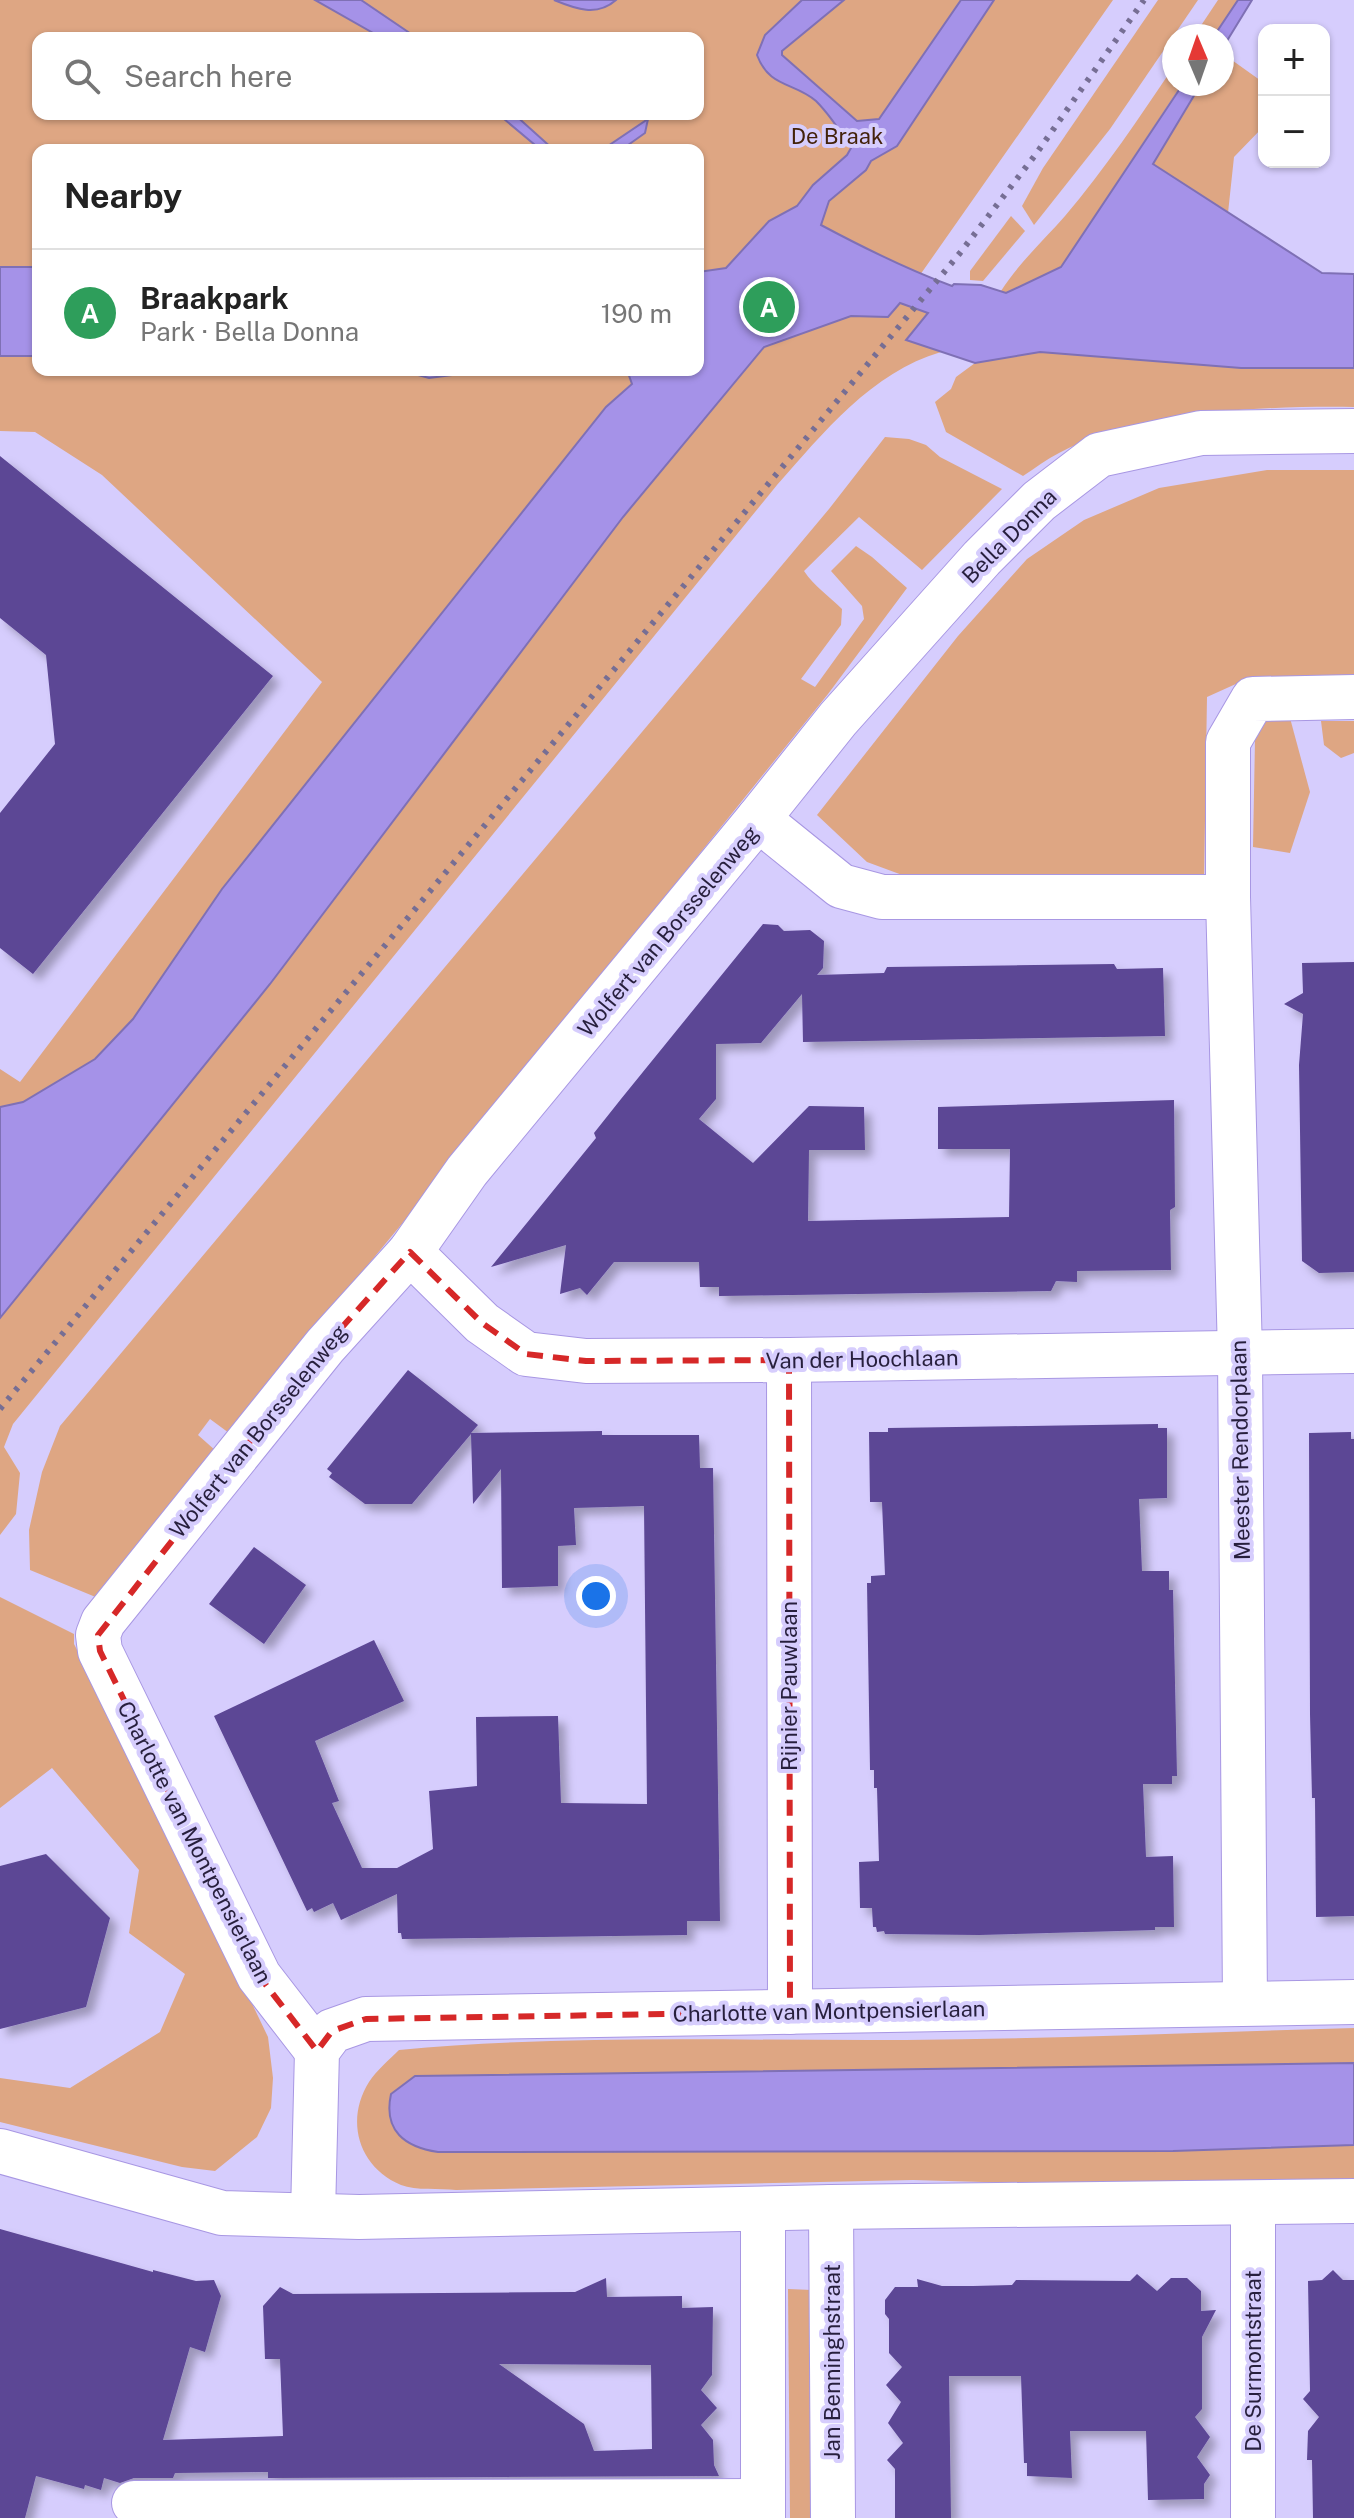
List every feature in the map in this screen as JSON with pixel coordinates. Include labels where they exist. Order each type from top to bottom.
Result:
[{"type":"street","name":"Bella Donna","points":[[758,819],[838,719],[982,558],[1039,501],[1099,455],[1201,433],[1354,431]]},
{"type":"street","points":[[1228,897],[1228,742],[1253,699],[1354,697]]},
{"type":"street","name":"Wolfert van Borsselenweg","points":[[103,1622],[325,1346],[410,1252],[467,1171],[758,819],[841,886],[882,897],[1228,897]]},
{"type":"street","name":"Meester Rendorplaan","points":[[1228,897],[1240,1354],[1245,2003]]},
{"type":"street","name":"Van der Hoochlaan","points":[[410,1252],[482,1323],[526,1354],[586,1361],[1354,1351]]},
{"type":"street","name":"Rijnier Pauwlaan","points":[[789,1360],[790,2012]]},
{"type":"street","name":"Charlotte van Montpensierlaan","points":[[103,1622],[98,1635],[100,1651],[259,1976],[317,2051],[332,2031],[366,2019],[1354,2002]]},
{"type":"street","points":[[313,2214],[317,2051]]},
{"type":"street","points":[[0,2151],[222,2213],[359,2217],[831,2207],[1354,2201]]},
{"type":"street","name":"De Surmontstraat","points":[[1253,2203],[1253,2518]]},
{"type":"street","name":"Jan Benninghstraat","points":[[831,2207],[833,2518]]},
{"type":"street","points":[[134,2503],[763,2510],[763,2209]]},
{"type":"highlighted area","points":[[410,1252],[482,1323],[526,1354],[586,1361],[789,1360],[790,2012],[366,2019],[332,2031],[317,2051],[259,1976],[100,1651],[98,1635],[325,1346]]},
{"type":"green space","name":"De Braak","points":[[0,0],[1113,0],[920,275],[840,319],[861,314],[888,316],[900,302],[928,313],[906,340],[941,352],[893,374],[850,406],[777,485],[13,1424],[4,1447],[20,1473],[16,1514],[0,1535],[0,1318],[270,984],[462,730],[391,677],[222,889],[133,1019],[95,1059],[23,1102],[0,1107],[0,1069],[20,1082],[322,682],[102,475],[35,432],[0,431]]},
{"type":"green space","points":[[1158,0],[1198,0],[1182,24],[1162,24],[1162,53],[1110,129],[1034,225],[1022,206],[1043,168]]},
{"type":"green space","points":[[1218,0],[1238,0],[1222,24],[1202,24]]},
{"type":"green space","points":[[1234,62],[1258,79],[1258,132],[1234,157],[1228,213],[1153,164],[1194,96],[1234,96]]},
{"type":"green space","points":[[1162,84],[1162,96],[1174,96],[1061,267],[1006,293],[1001,291],[1094,180]]},
{"type":"green space","points":[[1011,216],[1025,231],[983,281],[970,280],[970,271]]},
{"type":"green space","points":[[1040,352],[1241,368],[1354,368],[1354,407],[1242,410],[1165,419],[1092,439],[1054,455],[1023,476],[946,432],[935,402],[951,389],[956,377],[975,363]]},
{"type":"green space","points":[[885,437],[909,439],[926,445],[940,457],[1002,489],[922,570],[859,517],[804,571],[842,609],[841,625],[801,679],[815,687],[864,619],[862,606],[831,571],[856,546],[907,588],[828,694],[405,1220],[229,1433],[210,1419],[198,1435],[216,1451],[98,1598],[30,1570],[29,1530],[42,1472],[60,1426],[829,509]]},
{"type":"green space","points":[[1267,470],[1354,470],[1354,679],[1238,683],[1207,697],[1204,882],[932,886],[867,862],[817,815],[958,636],[1027,559],[1084,520],[1159,488]]},
{"type":"green space","points":[[1269,713],[1290,718],[1310,792],[1290,853],[1253,847],[1255,740]]},
{"type":"green space","points":[[1321,721],[1354,721],[1354,753],[1341,758],[1324,745]]},
{"type":"green space","points":[[0,1597],[74,1634],[74,1644],[169,1831],[268,2037],[273,2078],[271,2108],[257,2137],[215,2171],[182,2167],[0,2122],[0,2078],[70,2088],[160,2032],[185,1974],[129,1933],[139,1870],[52,1768],[0,1808]]},
{"type":"green space","points":[[1354,2028],[1354,2063],[415,2076],[391,2094],[443,2152],[1173,2151],[1354,2145],[1354,2180],[1166,2187],[913,2180],[421,2189],[401,2185],[374,2167],[360,2141],[357,2127],[362,2097],[369,2082],[399,2050],[589,2040],[962,2039]]},
{"type":"green space","points":[[788,2289],[812,2290],[818,2518],[790,2518]]},
{"type":"shaded area","points":[[315,0],[361,0],[408,32],[371,32]]},
{"type":"shaded area","points":[[554,0],[616,0],[601,8],[586,10]]},
{"type":"shaded area","points":[[802,0],[844,0],[782,51],[782,55],[857,121],[879,119],[961,0],[994,0],[897,146],[871,161],[866,170],[829,201],[821,225],[885,258],[952,286],[981,285],[1006,293],[1061,267],[1175,96],[1194,96],[1153,164],[1322,273],[1354,274],[1354,368],[1241,368],[1040,352],[975,363],[906,340],[928,313],[900,303],[888,317],[851,316],[764,347],[623,517],[270,984],[0,1318],[0,1107],[23,1102],[95,1059],[133,1019],[222,889],[606,407],[632,384],[629,376],[704,376],[704,271],[726,268],[769,221],[797,206],[813,185],[847,155],[851,148],[821,106],[808,95],[775,79],[762,66],[757,55],[765,35]]},
{"type":"shaded area","points":[[1238,0],[1252,0],[1234,29],[1234,24],[1222,24]]},
{"type":"shaded area","points":[[505,120],[521,120],[547,144],[534,144]]},
{"type":"shaded area","points":[[648,120],[645,133],[629,144],[611,144]]},
{"type":"shaded area","points":[[0,267],[32,267],[32,356],[0,356]]},
{"type":"shaded area","points":[[1354,2063],[1354,2145],[1173,2151],[438,2152],[416,2146],[399,2135],[390,2118],[389,2107],[391,2094],[415,2076]]},
{"type":"building","points":[[0,456],[273,676],[33,974],[0,948],[0,813],[55,744],[46,655],[0,618]]},
{"type":"building","points":[[763,924],[778,925],[784,931],[810,930],[824,941],[823,968],[817,975],[884,973],[887,967],[1114,964],[1117,969],[1163,968],[1165,1036],[803,1042],[802,994],[761,1043],[716,1044],[716,1099],[699,1119],[753,1163],[809,1106],[864,1107],[865,1150],[809,1150],[808,1221],[1009,1217],[1010,1149],[938,1149],[938,1107],[1174,1100],[1175,1207],[1170,1210],[1171,1270],[1077,1271],[1077,1282],[1056,1281],[1051,1291],[719,1296],[719,1287],[700,1287],[699,1262],[614,1262],[587,1295],[580,1288],[560,1294],[566,1245],[491,1267],[596,1138],[594,1133]]},
{"type":"building","points":[[1354,962],[1354,1272],[1319,1273],[1302,1261],[1299,1065],[1303,1014],[1284,1004],[1303,993],[1302,963]]},
{"type":"building","points":[[408,1370],[478,1425],[471,1433],[602,1431],[602,1435],[699,1435],[700,1468],[713,1468],[720,1921],[687,1921],[687,1935],[402,1939],[401,1933],[398,1933],[397,1894],[341,1920],[333,1903],[314,1912],[312,1908],[307,1911],[214,1716],[374,1640],[404,1701],[315,1741],[339,1801],[332,1803],[362,1868],[397,1868],[433,1849],[429,1791],[477,1786],[476,1717],[558,1716],[561,1803],[647,1804],[644,1506],[574,1508],[576,1545],[558,1546],[558,1586],[502,1588],[501,1469],[473,1504],[471,1434],[412,1504],[365,1504],[329,1477],[332,1473],[327,1469]]},
{"type":"building","points":[[1158,1424],[1158,1428],[1167,1428],[1167,1498],[1139,1499],[1142,1571],[1169,1571],[1169,1590],[1173,1590],[1177,1776],[1172,1776],[1172,1784],[1143,1784],[1146,1857],[1173,1856],[1174,1927],[979,1935],[877,1932],[873,1927],[872,1908],[860,1908],[859,1862],[879,1861],[877,1788],[874,1788],[874,1770],[870,1770],[867,1583],[871,1583],[871,1576],[885,1575],[882,1502],[870,1502],[869,1432],[888,1432],[888,1428]]},
{"type":"building","points":[[1351,1432],[1351,1439],[1354,1439],[1354,1916],[1316,1917],[1315,1798],[1312,1798],[1310,1714],[1309,1433]]},
{"type":"building","points":[[254,1547],[306,1585],[264,1644],[209,1604]]},
{"type":"building","points":[[46,1854],[110,1918],[86,2007],[0,2029],[0,1866]]},
{"type":"building","points":[[0,2229],[153,2272],[196,2281],[214,2280],[221,2296],[205,2352],[190,2347],[163,2440],[283,2436],[280,2359],[265,2359],[263,2306],[280,2287],[293,2294],[575,2292],[606,2278],[607,2297],[682,2296],[682,2308],[713,2307],[712,2375],[701,2390],[717,2408],[701,2425],[713,2440],[714,2465],[719,2476],[268,2478],[268,2472],[175,2473],[173,2478],[134,2478],[120,2483],[104,2478],[101,2490],[85,2485],[84,2489],[36,2476],[25,2518],[0,2518]],"holes":[[[499,2364],[651,2365],[652,2449],[594,2451],[584,2424]]]},
{"type":"building","points":[[1333,2270],[1343,2280],[1354,2280],[1354,2518],[1313,2518],[1312,2460],[1307,2460],[1308,2431],[1319,2417],[1303,2399],[1310,2391],[1308,2281],[1322,2280]]},
{"type":"building","points":[[1137,2274],[1157,2291],[1171,2278],[1187,2278],[1201,2291],[1201,2311],[1216,2310],[1202,2337],[1202,2409],[1195,2417],[1210,2437],[1197,2457],[1210,2475],[1204,2484],[1204,2499],[1148,2500],[1146,2431],[1070,2431],[1072,2478],[1027,2476],[1021,2376],[949,2376],[951,2518],[895,2518],[895,2469],[887,2460],[903,2443],[888,2423],[901,2402],[886,2385],[902,2367],[889,2353],[889,2319],[885,2314],[885,2300],[895,2287],[918,2287],[917,2279],[942,2286],[973,2286],[1012,2285],[1016,2280],[1130,2281]]},
{"type":"railway","points":[[0,1409],[960,253],[1036,154],[1144,0]]},
{"type":"place","name":"Braakpark","points":[[769,307]]}]
